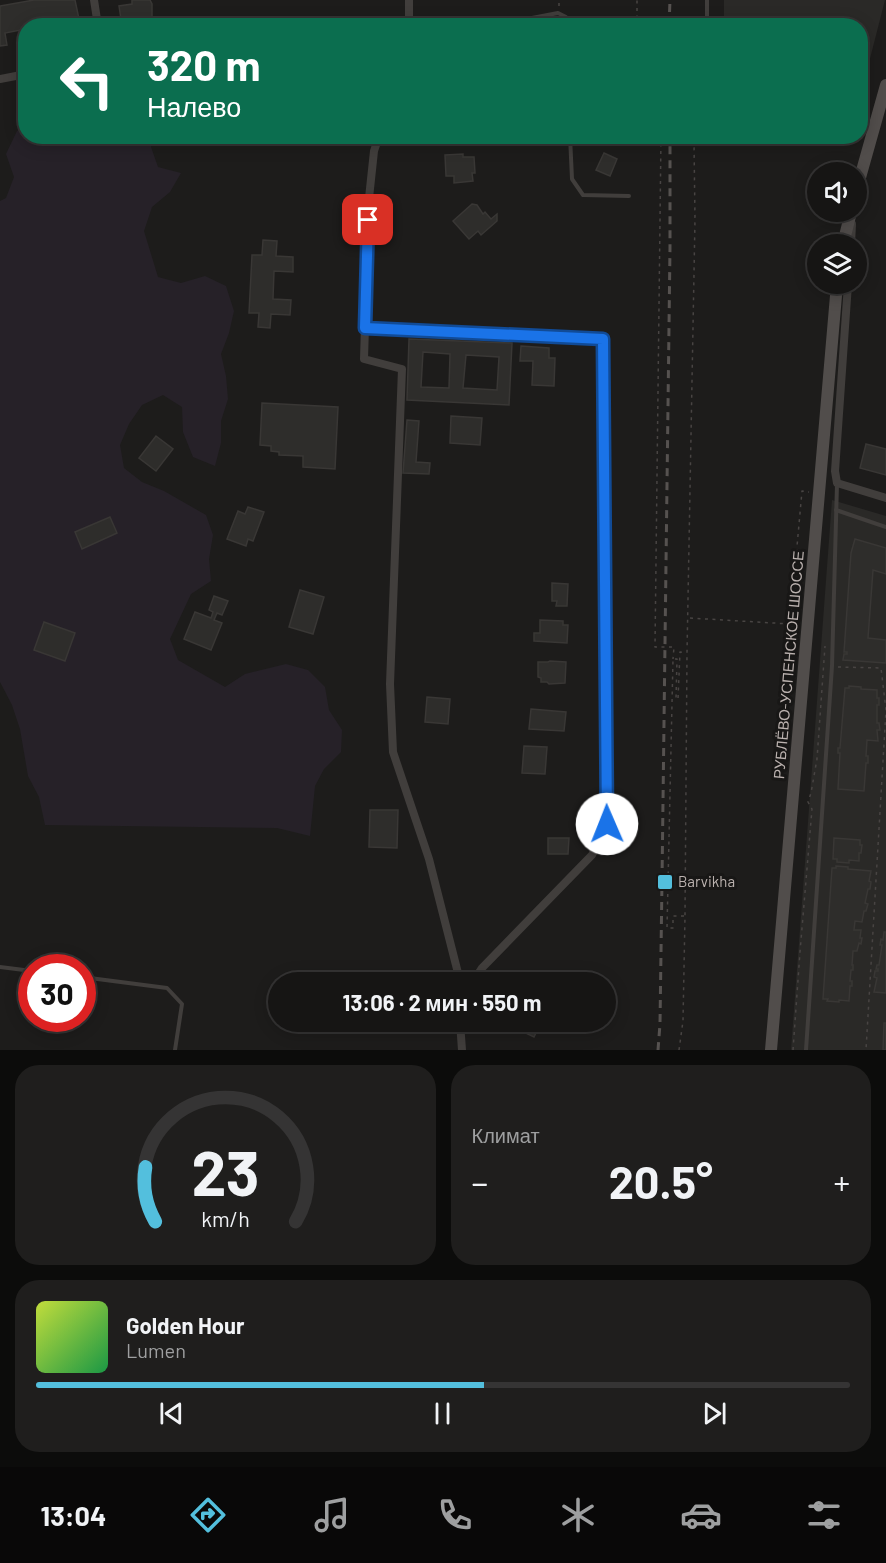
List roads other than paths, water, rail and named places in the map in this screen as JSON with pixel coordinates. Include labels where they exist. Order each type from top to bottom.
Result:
[{"type":"main road","points":[[864,162],[886,85]]},
{"type":"main road","name":"РУБЛЁВО-УСПЕНСКОЕ ШОССЕ","points":[[771,1050],[836,294]]},
{"type":"street","points":[[93,0],[96,18]]},
{"type":"street","points":[[409,0],[409,18]]},
{"type":"street","points":[[0,79],[18,76]]},
{"type":"street","points":[[376,144],[369,198],[364,359],[402,369],[390,684],[393,752],[429,859],[458,972]]},
{"type":"street","points":[[847,294],[835,471],[837,483],[886,498]]},
{"type":"street","points":[[365,328],[603,339],[607,824],[592,855],[479,972]]},
{"type":"street","points":[[460,1032],[462,1050]]},
{"type":"lane","points":[[706,18],[707,0]]},
{"type":"lane","points":[[532,18],[558,13],[566,18]]},
{"type":"lane","points":[[570,144],[572,179],[583,195],[629,196]]},
{"type":"lane","points":[[806,1050],[832,666],[837,483]]},
{"type":"lane","points":[[836,510],[886,527]]},
{"type":"lane","points":[[0,967],[18,969]]},
{"type":"lane","points":[[96,979],[167,988],[182,1004],[175,1050]]},
{"type":"railway","points":[[669,18],[670,0]]},
{"type":"railway","points":[[658,1050],[670,144]]},
{"type":"place","name":"Barvikha","points":[[665,882]]}]
